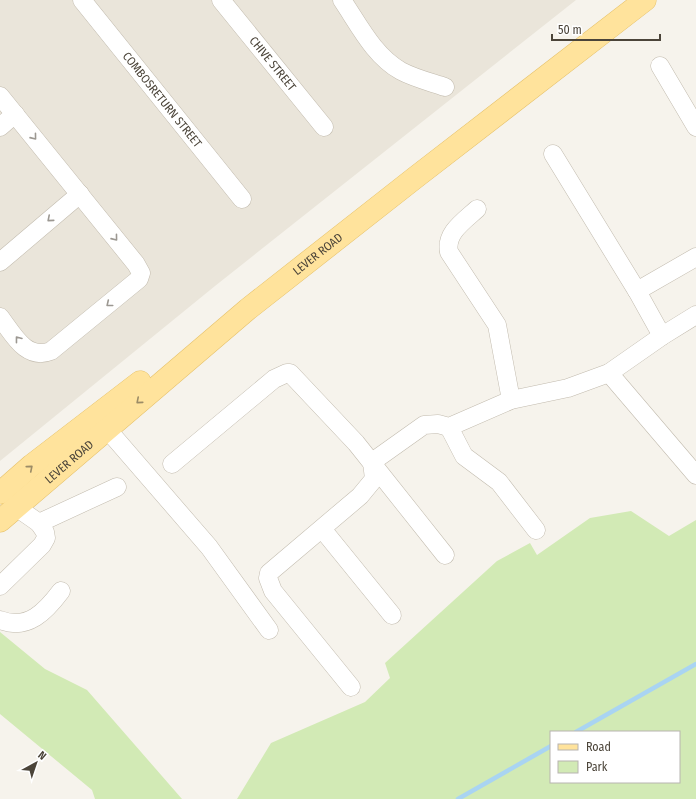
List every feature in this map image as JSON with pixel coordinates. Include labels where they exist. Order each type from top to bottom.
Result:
[{"type":"main road","name":"LEVER ROAD","points":[[5,507],[38,460],[410,173],[622,0]]},
{"type":"main road","name":"LEVER ROAD","points":[[5,507],[107,429],[248,309],[644,0]]},
{"type":"street","name":"COMBOSRETURN STREET","points":[[82,0],[242,199]]},
{"type":"street","name":"CHIVE STREET","points":[[221,0],[324,127]]},
{"type":"street","points":[[342,0],[374,49],[386,61],[402,72],[445,87]]},
{"type":"street","points":[[660,66],[696,127]]},
{"type":"street","points":[[0,96],[136,264],[141,273],[139,279],[51,351],[45,353],[40,354],[28,351],[0,317]]},
{"type":"street","points":[[0,127],[15,114]]},
{"type":"street","points":[[552,154],[637,291],[662,336]]},
{"type":"street","points":[[0,262],[80,194]]},
{"type":"street","points":[[477,209],[450,236],[448,246],[449,252],[497,326],[511,400]]},
{"type":"street","points":[[637,291],[696,257]]},
{"type":"street","points":[[372,462],[420,427],[431,424],[449,427],[511,400],[568,388],[609,373],[662,336],[696,316]]},
{"type":"street","points":[[172,464],[274,380],[287,373],[295,376],[372,462],[446,556]]},
{"type":"street","points":[[609,373],[696,475]]},
{"type":"street","points":[[449,427],[464,456],[499,482],[536,530]]},
{"type":"street","points":[[107,429],[209,547],[269,630]]},
{"type":"street","points":[[351,687],[273,591],[268,578],[272,570],[323,530],[360,496],[372,482],[375,475],[372,462]]},
{"type":"street","points":[[39,523],[117,487]]},
{"type":"street","points":[[0,586],[42,545],[46,538],[45,532],[39,523],[5,507]]},
{"type":"street","points":[[323,530],[392,614]]},
{"type":"street","points":[[0,620],[6,622],[20,622],[38,617],[48,608],[61,591]]},
{"type":"shaded area","points":[[0,0],[576,0],[215,286],[0,461]]},
{"type":"green space","points":[[631,511],[669,536],[696,520],[696,799],[237,799],[271,743],[365,702],[390,678],[385,663],[497,561],[530,543],[537,555],[590,518]]},
{"type":"green space","points":[[0,632],[45,669],[87,690],[182,799],[95,799],[92,790],[0,714]]},
{"type":"waterway","points":[[578,731],[696,664]]},
{"type":"waterway","points":[[458,799],[550,747]]}]
